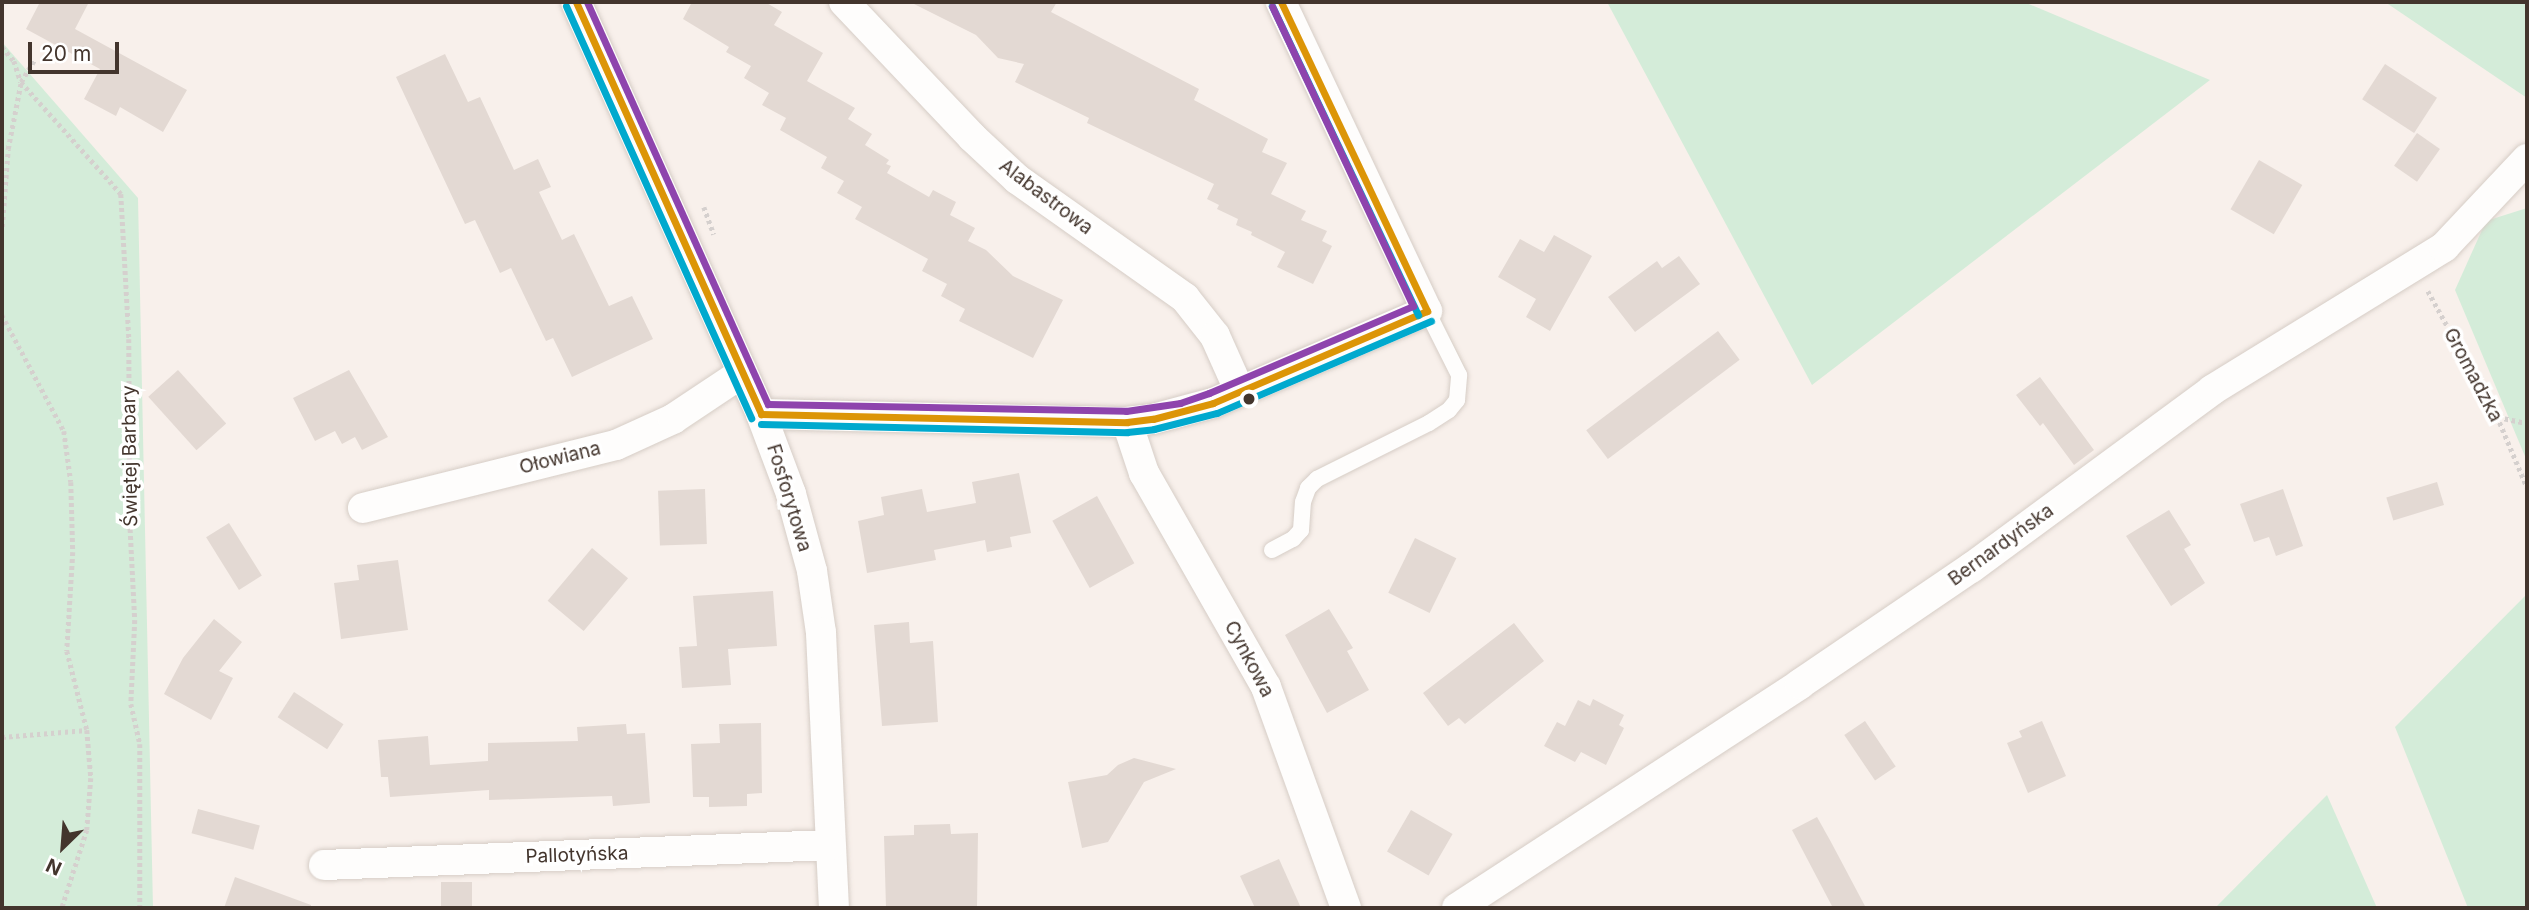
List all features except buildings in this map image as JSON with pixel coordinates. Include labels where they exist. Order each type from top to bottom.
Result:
[{"type":"street","name":"Fosforytowa","points":[[576,2],[761,414],[791,494],[812,571],[819,612],[834,908]]},
{"type":"street","name":"Alabastrowa","points":[[844,2],[972,137],[1017,179],[1185,298],[1214,336],[1240,392]]},
{"type":"street","points":[[761,414],[1127,422],[1182,413],[1240,392],[1427,311],[1281,2]]},
{"type":"street","name":"Bernardyńska","points":[[1457,908],[1800,684],[1971,568],[2212,390],[2444,247],[2527,159]]},
{"type":"street","name":"Ołowiana","points":[[363,508],[615,444],[673,419],[742,373]]},
{"type":"street","name":"Cynkowa","points":[[1127,422],[1144,473],[1266,687],[1346,908]]},
{"type":"street","name":"Pallotyńska","points":[[324,864],[830,845]]},
{"type":"lane","points":[[1272,550],[1293,539],[1301,530],[1303,502],[1308,488],[1317,479],[1429,423],[1449,410],[1457,400],[1459,375],[1427,311]]},
{"type":"path","name":"Świętej Barbary","points":[[2,47],[14,61],[20,82],[121,194],[129,339],[130,522],[135,620],[131,704],[140,744],[141,908]]},
{"type":"path","points":[[2,227],[8,149],[20,82],[35,59]]},
{"type":"path","name":"Gromadzka","points":[[2414,265],[2497,416],[2527,487]]},
{"type":"path","points":[[2,315],[64,431],[71,482],[73,552],[67,651],[88,730],[91,778],[87,830],[62,908]]},
{"type":"path","points":[[2497,416],[2527,423]]},
{"type":"path","points":[[2,737],[88,730]]},
{"type":"green space","points":[[1607,2],[2024,2],[2210,80],[1812,385]]},
{"type":"green space","points":[[2385,2],[2527,2],[2527,98]]},
{"type":"green space","points":[[2,42],[138,198],[153,908],[2,908]]},
{"type":"green space","points":[[2527,208],[2527,461],[2455,290],[2486,221]]},
{"type":"green space","points":[[2527,594],[2527,908],[2468,908],[2395,727]]},
{"type":"green space","points":[[2327,795],[2377,908],[2215,908]]},
{"type":"transit line","points":[[576,2],[761,414]]},
{"type":"transit line","points":[[587,2],[768,404],[1126,411],[1180,403],[1209,393],[1413,306],[1272,6]]},
{"type":"transit line","points":[[1281,2],[1427,311]]},
{"type":"transit line","points":[[566,6],[751,418]]},
{"type":"transit line","points":[[1272,6],[1418,315]]},
{"type":"transit line","points":[[761,414],[1127,422],[1153,419],[1213,403],[1427,311]]},
{"type":"transit line","points":[[761,424],[1127,432],[1154,429],[1217,413],[1431,321]]}]
